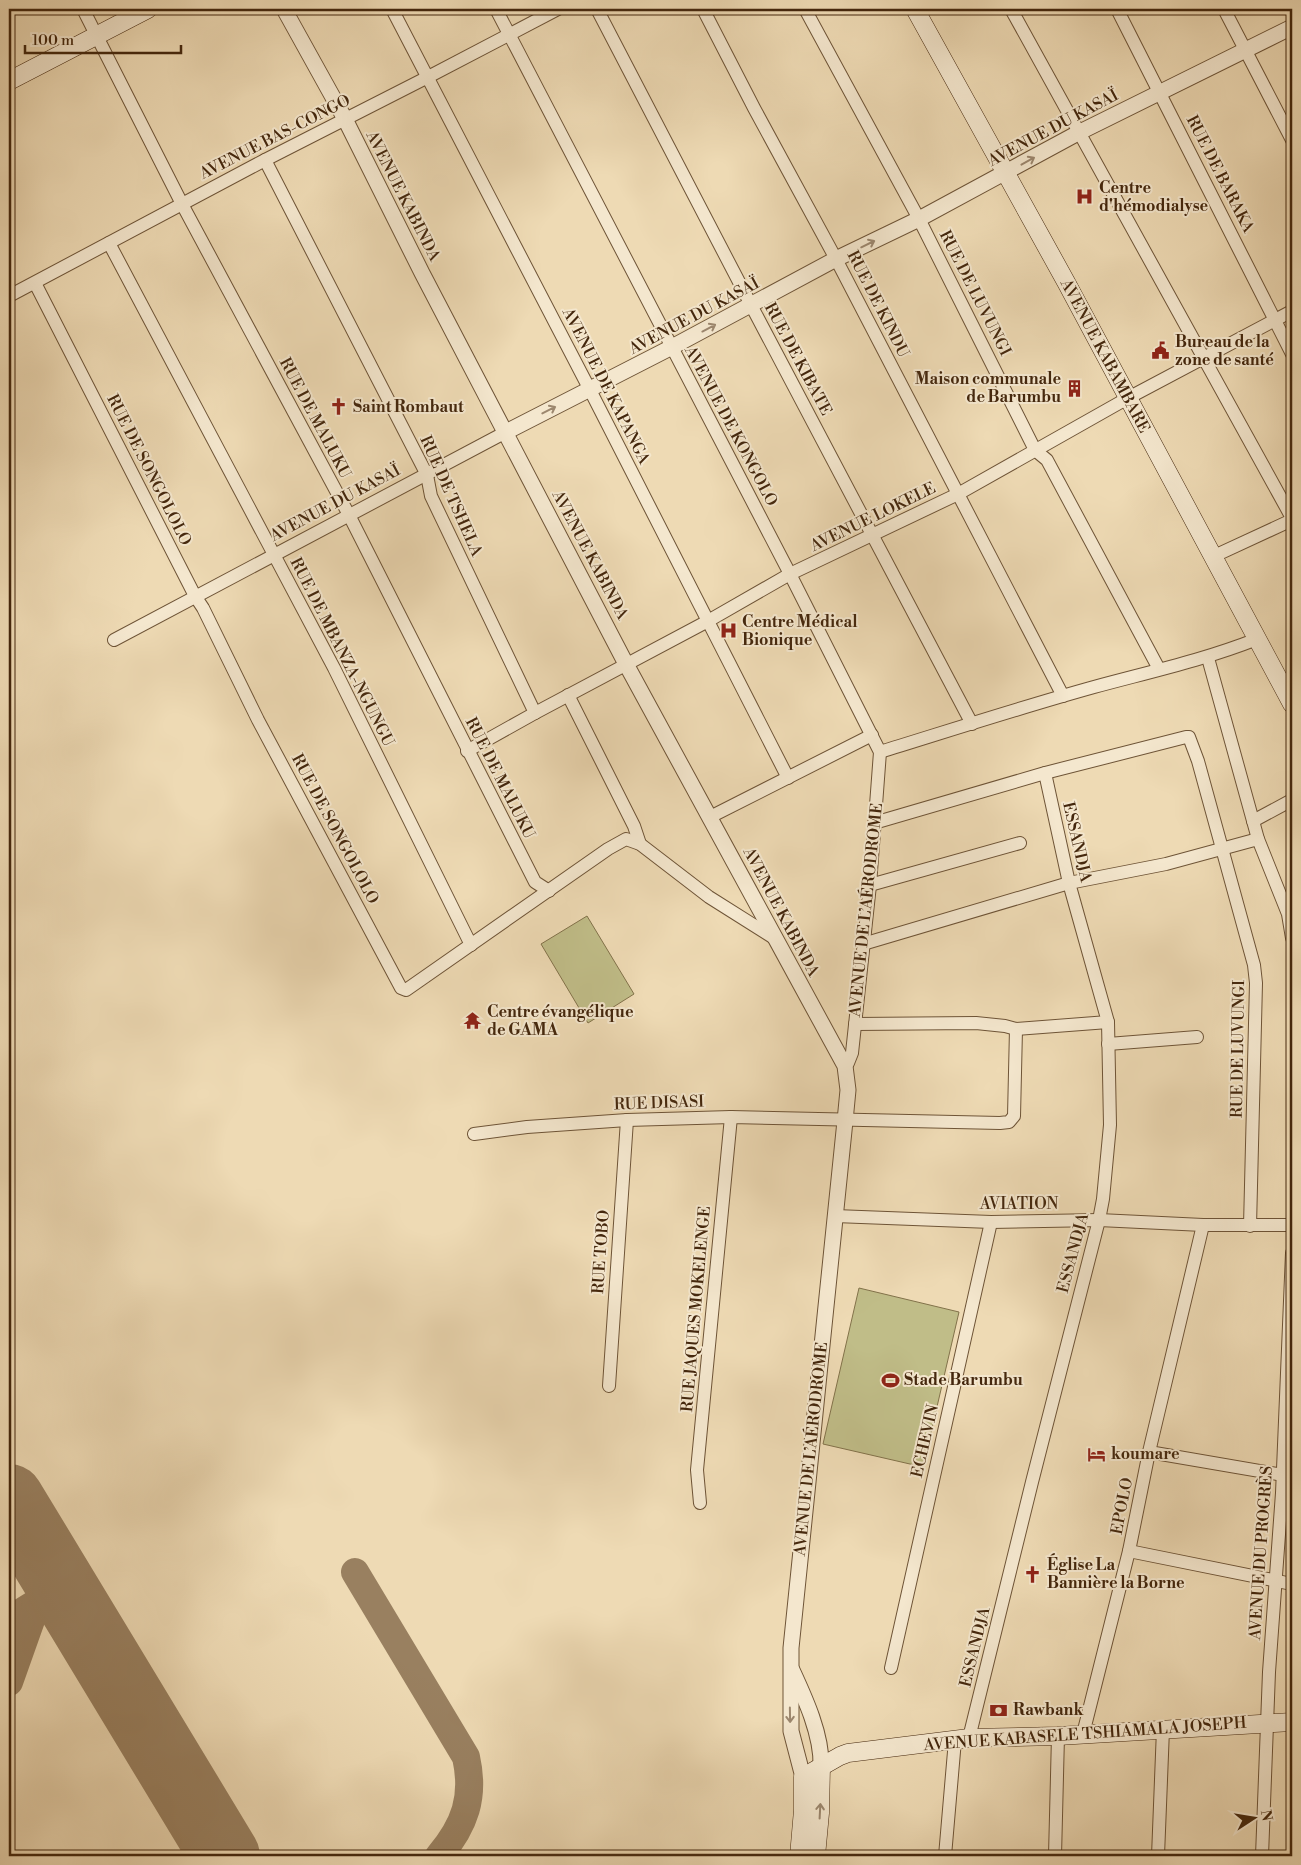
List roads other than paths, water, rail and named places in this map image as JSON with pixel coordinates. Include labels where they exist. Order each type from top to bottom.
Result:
[{"type":"main road","points":[[10,77],[97,36],[148,9]]},
{"type":"main road","name":"AVENUE KABAMBARE","points":[[915,9],[1006,173],[1292,704]]},
{"type":"main road","name":"AVENUE KABASELE TSHIAMALA JOSEPH","points":[[821,1766],[840,1756],[859,1751],[962,1739],[1058,1736],[1266,1722],[1292,1722]]},
{"type":"main road","points":[[803,1777],[821,1766]]},
{"type":"main road","points":[[816,1856],[820,1813],[821,1766]]},
{"type":"main road","name":"AVENUE DE L’AÉRODROME","points":[[799,1856],[803,1810],[803,1777]]},
{"type":"street","name":"RUE DE MALUKU","points":[[83,9],[182,204],[349,515],[535,882],[549,891]]},
{"type":"street","name":"AVENUE KABINDA","points":[[284,9],[345,119],[426,282],[626,664],[845,1066],[848,1090],[845,1121]]},
{"type":"street","name":"AVENUE DE KAPANGA","points":[[392,9],[590,390],[788,778]]},
{"type":"street","name":"AVENUE DE KONGOLO","points":[[496,9],[790,574],[880,752]]},
{"type":"street","name":"AVENUE BAS-CONGO","points":[[9,296],[265,160],[558,9]]},
{"type":"street","name":"RUE DE KIBATE","points":[[597,9],[972,724]]},
{"type":"street","name":"RUE DE KINDU","points":[[702,9],[836,260],[1064,696]]},
{"type":"street","name":"RUE DE LUVUNGI","points":[[806,9],[919,219],[1035,450],[1047,460],[1160,669]]},
{"type":"street","points":[[1011,9],[1292,519],[1212,557]]},
{"type":"street","name":"RUE DE BARAKA","points":[[1118,9],[1292,354]]},
{"type":"street","points":[[1224,9],[1292,140]]},
{"type":"street","name":"AVENUE DU KASAÏ","points":[[114,640],[349,515],[427,476],[506,432],[590,390],[836,260],[919,219],[1078,133],[1292,27]]},
{"type":"street","name":"RUE DE TSHELA","points":[[265,160],[427,476],[431,496],[535,713]]},
{"type":"street","name":"RUE DE MBANZA-NGUNGU","points":[[109,243],[334,668],[471,945]]},
{"type":"street","name":"RUE DE SONGOLOLO","points":[[35,283],[263,728],[401,988],[406,990],[616,843],[626,839],[640,844]]},
{"type":"street","name":"AVENUE LOKELE","points":[[467,751],[708,621],[790,574],[958,494],[1128,398],[1292,311]]},
{"type":"street","points":[[880,752],[1064,696],[1160,669],[1208,658],[1257,640]]},
{"type":"street","points":[[1208,658],[1258,839],[1288,914],[1292,938]]},
{"type":"street","points":[[568,695],[634,826],[640,844],[709,897],[774,938]]},
{"type":"street","points":[[710,817],[872,735]]},
{"type":"street","name":"RUE DE LUVUNGI","points":[[874,823],[1045,772],[1186,737],[1192,740],[1254,965],[1256,983],[1250,1226]]},
{"type":"street","name":"AVENUE DE L’AÉRODROME","points":[[845,1066],[852,1053],[870,885],[880,752]]},
{"type":"street","name":"ESSANDJA","points":[[945,1856],[962,1739],[1034,1473],[1099,1220],[1103,1199],[1110,1126],[1108,1022],[1069,883],[1045,772]]},
{"type":"street","points":[[1253,821],[1292,800]]},
{"type":"street","points":[[863,944],[1069,883],[1156,866],[1258,839]]},
{"type":"street","points":[[870,885],[1020,843]]},
{"type":"street","points":[[855,1024],[976,1023],[1016,1029],[1108,1022]]},
{"type":"street","name":"RUE DISASI","points":[[474,1134],[527,1127],[627,1120],[730,1117],[845,1121],[1009,1122],[1014,1116],[1016,1029]]},
{"type":"street","points":[[1108,1044],[1197,1037]]},
{"type":"street","name":"RUE JAQUES MOKELENGE","points":[[700,1503],[697,1470],[730,1117]]},
{"type":"street","name":"RUE TOBO","points":[[609,1386],[627,1120]]},
{"type":"street","name":"AVENUE DE L’AÉRODROME","points":[[803,1777],[791,1731],[790,1667],[845,1121]]},
{"type":"street","name":"AVIATION","points":[[835,1216],[991,1222],[1099,1220],[1203,1225],[1292,1225]]},
{"type":"street","name":"ECHEVIN","points":[[891,1668],[991,1222]]},
{"type":"street","name":"EPOLO","points":[[1083,1734],[1129,1551],[1149,1452],[1203,1225]]},
{"type":"street","name":"AVENUE DU PROGRÈS","points":[[1262,1856],[1266,1722],[1275,1582],[1287,1493],[1283,1475],[1292,1254]]},
{"type":"street","points":[[1149,1452],[1283,1475]]},
{"type":"street","points":[[1129,1551],[1292,1584]]},
{"type":"street","points":[[790,1667],[802,1692],[815,1730],[821,1755],[821,1766]]},
{"type":"street","points":[[1158,1856],[1164,1729]]},
{"type":"street","points":[[1054,1856],[1058,1736]]},
{"type":"place","name":"Centre d'hémodialyse","points":[[1085,197]]},
{"type":"place","name":"Bureau de la zone de santé","points":[[1161,351]]},
{"type":"place","name":"Maison communale de Barumbu","points":[[1075,388]]},
{"type":"place","name":"Saint Rombaut","points":[[339,407]]},
{"type":"place","name":"Centre Médical Bionique","points":[[728,631]]},
{"type":"place","name":"Centre évangélique de GAMA","points":[[473,1021]]},
{"type":"place","name":"Stade Barumbu","points":[[890,1380]]},
{"type":"place","name":"koumare","points":[[1097,1454]]},
{"type":"place","name":"Église La Bannière la Borne","points":[[1033,1574]]},
{"type":"place","name":"Rawbank","points":[[999,1710]]}]
